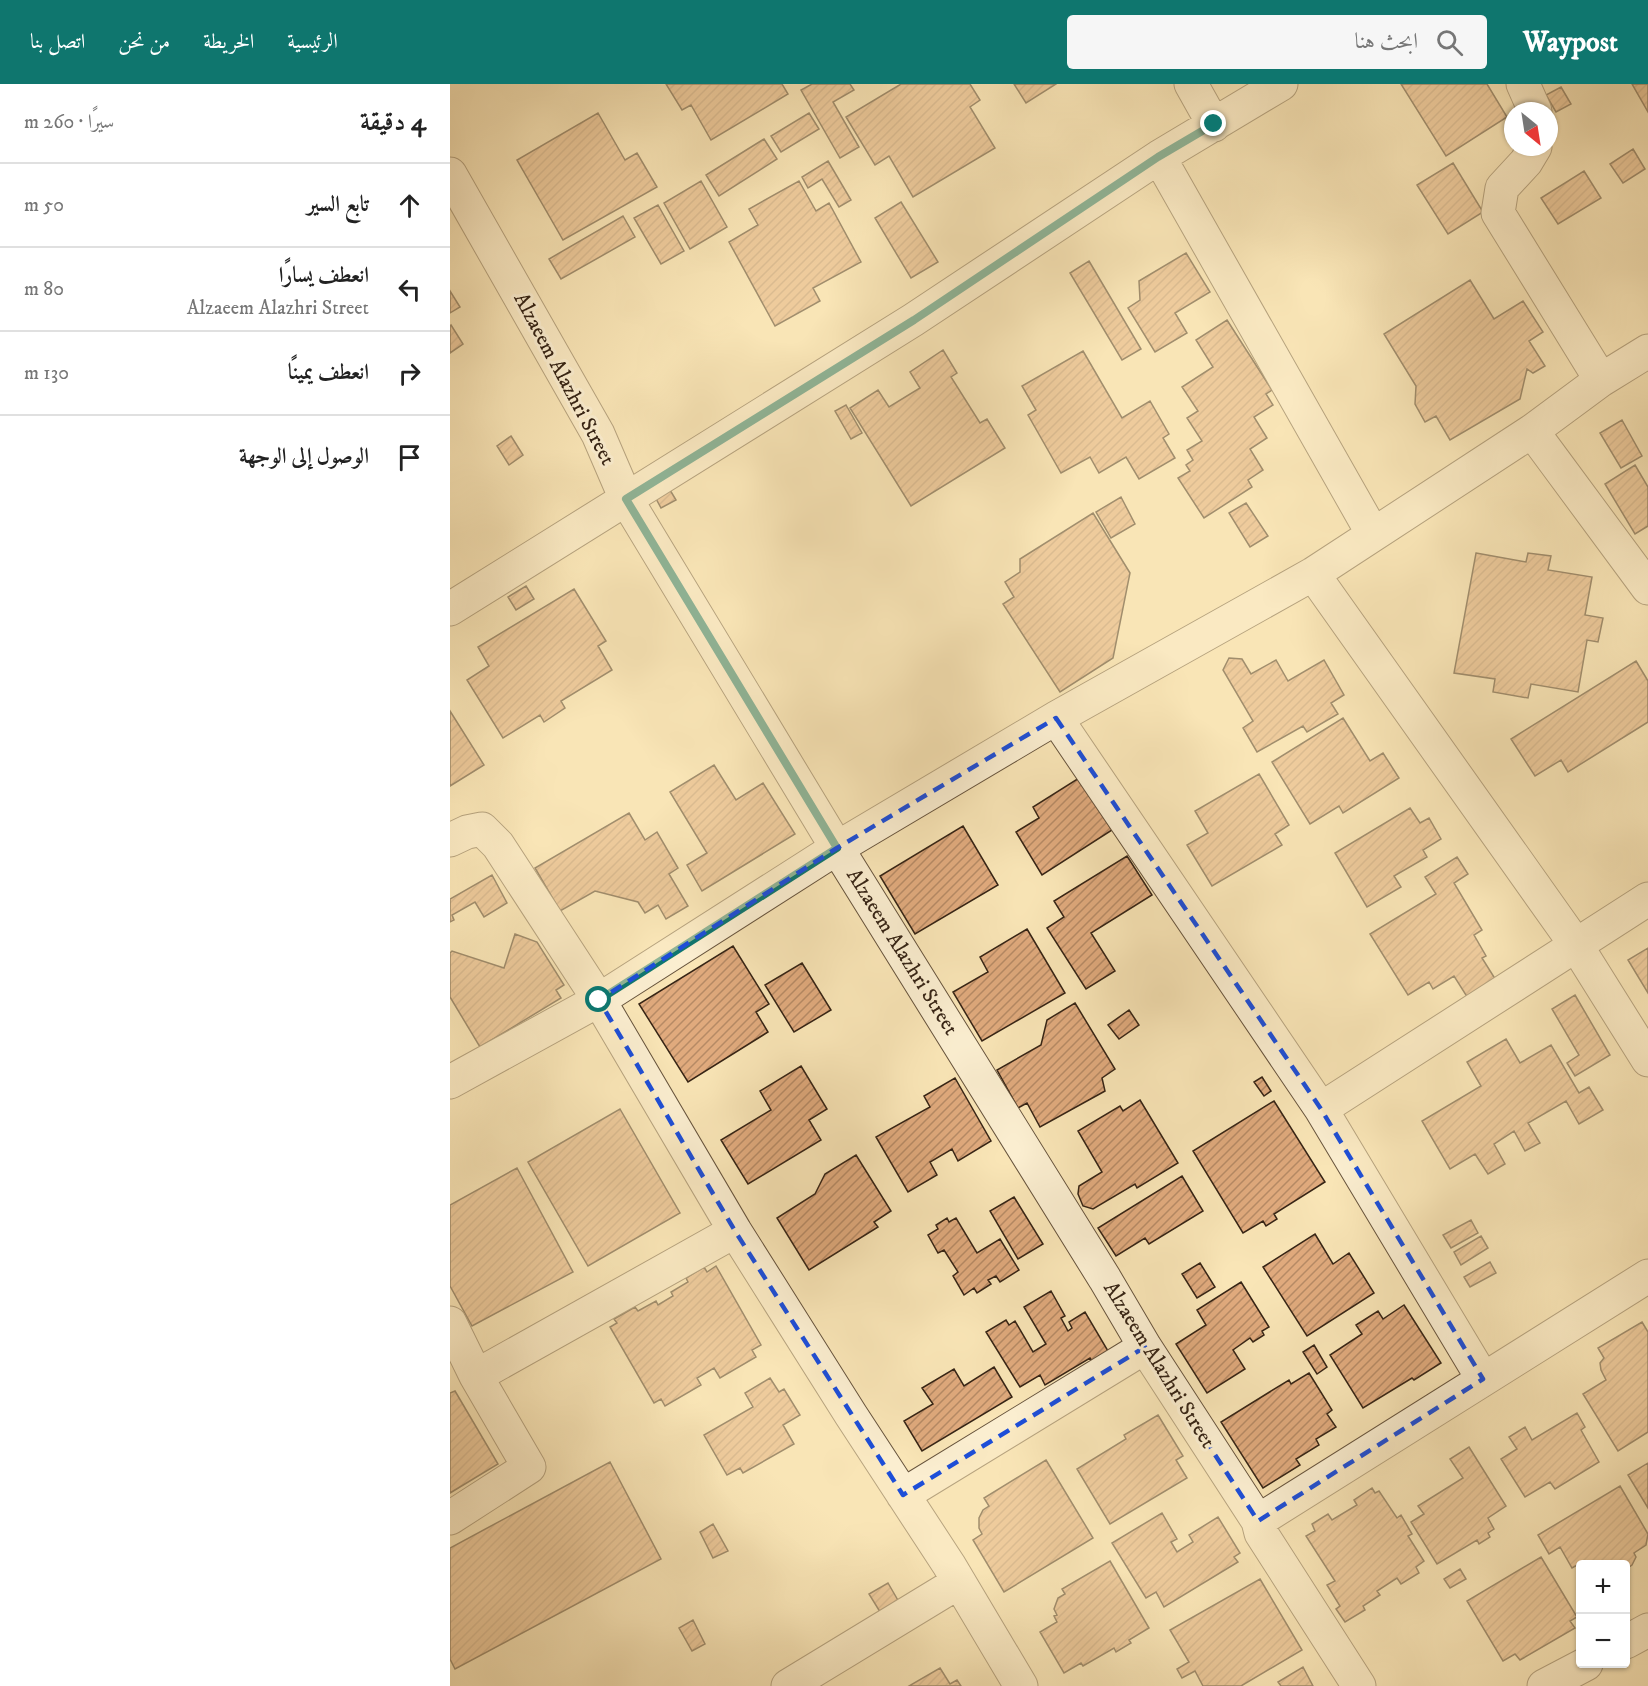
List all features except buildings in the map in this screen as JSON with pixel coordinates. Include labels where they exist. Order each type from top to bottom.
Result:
[{"type":"street","points":[[1191,84],[1214,124]]},
{"type":"street","points":[[450,609],[914,320],[1158,157],[1281,84]]},
{"type":"street","points":[[1523,84],[1531,102]]},
{"type":"street","points":[[1530,156],[1502,188],[1498,213],[1601,380]]},
{"type":"street","points":[[1158,157],[1373,534]]},
{"type":"street","name":"Alzaeem Alazhri Street","points":[[450,174],[598,435],[626,499],[837,848],[1145,1347],[1258,1521],[1261,1533],[1359,1686]]},
{"type":"street","points":[[450,1082],[599,1000],[837,848],[1056,717],[1313,574],[1532,431],[1601,380],[1648,351]]},
{"type":"street","points":[[1532,431],[1648,588]]},
{"type":"street","points":[[1313,574],[1576,945],[1648,1060]]},
{"type":"street","points":[[1056,717],[1321,1109],[1483,1379]]},
{"type":"street","points":[[450,840],[467,832],[482,829],[498,845],[599,1000],[735,1232],[960,1582],[1021,1686]]},
{"type":"street","points":[[1321,1109],[1648,899]]},
{"type":"street","points":[[476,1376],[735,1232]]},
{"type":"street","points":[[1258,1521],[1648,1276]]},
{"type":"street","points":[[450,1323],[476,1376],[529,1467],[450,1518]]},
{"type":"street","points":[[903,1495],[1145,1347]]},
{"type":"street","points":[[788,1686],[960,1582]]},
{"type":"street","points":[[1630,1640],[1648,1630]]},
{"type":"street","points":[[1544,1686],[1578,1668]]},
{"type":"highlighted area","points":[[1056,718],[1321,1109],[1483,1379],[1258,1521],[1145,1347],[903,1495],[735,1231],[599,1000],[837,848]]},
{"type":"route","points":[[599,1000],[837,848],[626,499],[914,320],[1158,157],[1214,124]]}]
